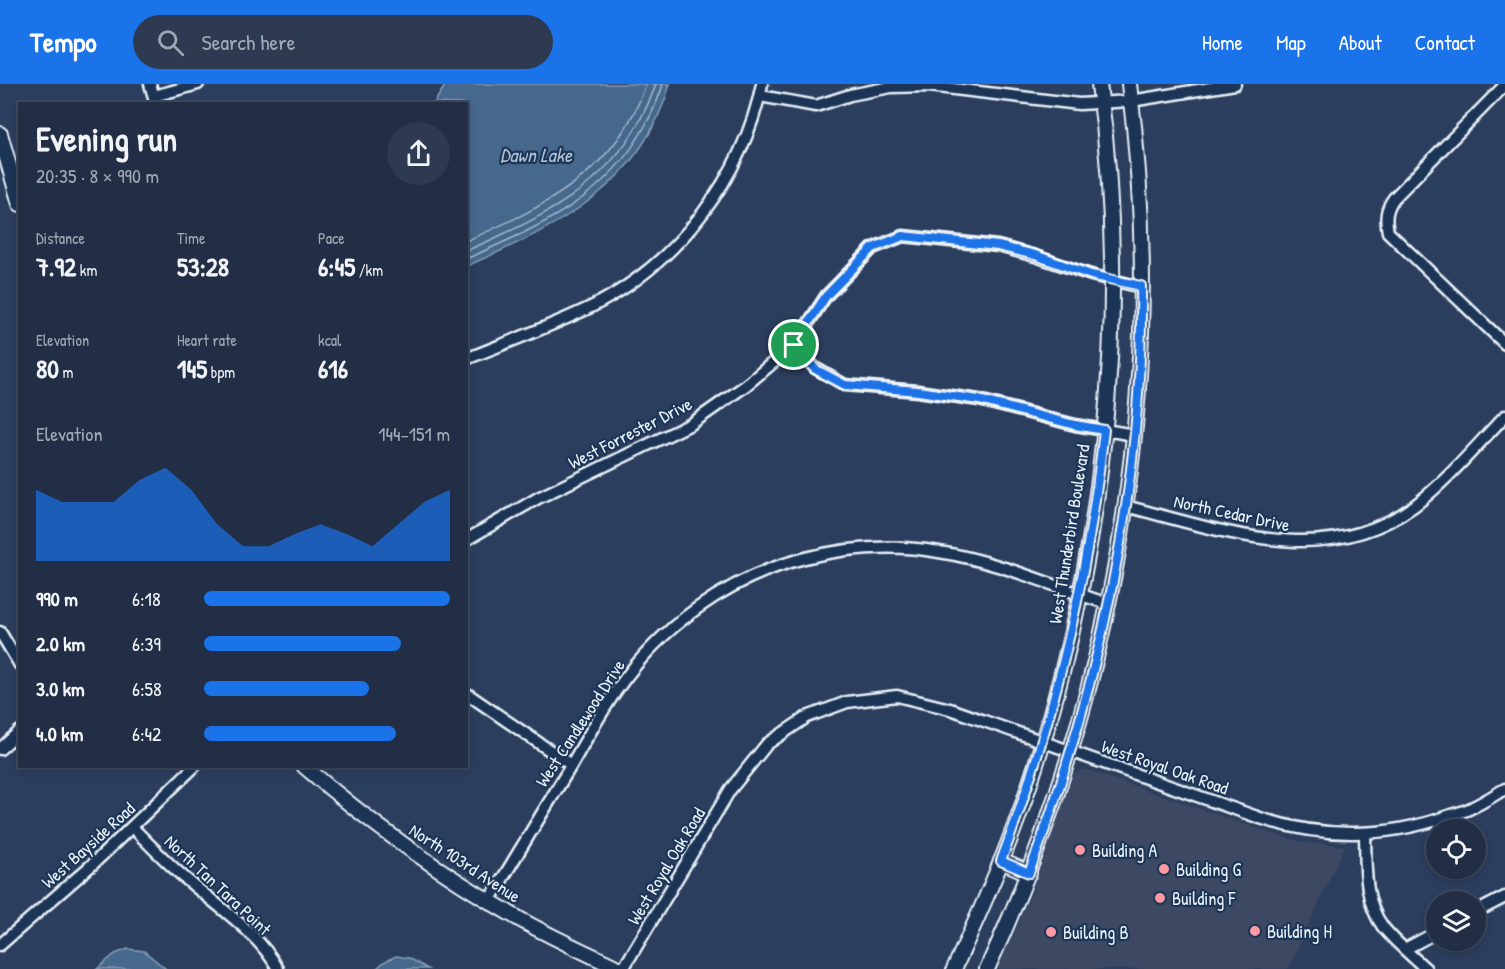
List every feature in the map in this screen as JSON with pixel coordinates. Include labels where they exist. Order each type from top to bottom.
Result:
[{"type":"street","points":[[150,84],[155,100],[198,84]]},
{"type":"street","points":[[468,358],[594,305],[639,276],[675,244],[706,209],[732,168],[748,134],[762,84]]},
{"type":"street","name":"West Thunderbird Boulevard","points":[[954,969],[1001,861],[1043,741],[1065,663],[1093,517],[1104,430],[1110,356],[1110,202],[1099,84]]},
{"type":"street","points":[[987,969],[1029,873],[1071,751],[1095,664],[1125,506],[1138,393],[1141,286],[1139,197],[1129,84]]},
{"type":"street","points":[[760,96],[816,106],[850,95],[891,87],[929,86],[1065,104],[1102,104],[1235,84]]},
{"type":"street","points":[[1505,85],[1394,198],[1385,218],[1388,232],[1505,344]]},
{"type":"street","points":[[0,134],[18,197]]},
{"type":"street","name":"West Forrester Drive","points":[[468,539],[538,498],[691,423],[745,386],[794,345],[826,296],[873,248],[903,236],[998,246],[1035,255],[1111,280],[1141,286]]},
{"type":"street","points":[[794,345],[815,369],[845,385],[918,391],[979,400],[1075,425],[1134,435]]},
{"type":"street","name":"North Cedar Drive","points":[[1125,506],[1224,531],[1279,541],[1305,542],[1341,538],[1390,520],[1414,506],[1456,468],[1505,416]]},
{"type":"street","name":"West Candlewood Drive","points":[[489,901],[621,684],[668,630],[718,594],[747,579],[779,566],[844,550],[893,547],[941,552],[984,562],[1108,604]]},
{"type":"street","points":[[0,632],[18,662]]},
{"type":"street","points":[[468,694],[571,765]]},
{"type":"street","name":"West Royal Oak Road","points":[[622,969],[730,790],[767,744],[807,717],[847,702],[897,696],[950,709],[1277,823],[1317,832],[1365,833],[1403,829],[1439,820],[1471,808],[1505,789]]},
{"type":"street","points":[[0,749],[18,733]]},
{"type":"street","name":"West Bayside Road","points":[[0,945],[133,828],[193,768]]},
{"type":"street","name":"North 103rd Avenue","points":[[306,768],[378,827],[455,880],[523,921],[622,969]]},
{"type":"street","name":"North Tan Tara Point","points":[[133,828],[183,877],[249,933],[278,969]]},
{"type":"street","points":[[1365,833],[1366,885],[1372,908],[1383,927],[1426,969]]},
{"type":"street","points":[[1001,861],[1029,873]]},
{"type":"street","points":[[1486,907],[1505,897]]},
{"type":"street","points":[[1405,949],[1426,938]]},
{"type":"shaded area","points":[[1084,769],[1282,837],[1307,843],[1345,846],[1288,969],[997,969],[1030,898],[1074,774]]},
{"type":"water","name":"Dawn Lake","points":[[446,84],[670,84],[657,120],[639,151],[617,177],[563,218],[468,266],[468,102],[435,102]]},
{"type":"water","points":[[128,949],[144,951],[166,969],[97,969],[115,954]]},
{"type":"water","points":[[396,956],[409,958],[428,969],[376,969]]},
{"type":"place","name":"Building A","points":[[1080,850]]},
{"type":"place","name":"Building G","points":[[1164,869]]},
{"type":"place","name":"Building F","points":[[1160,898]]},
{"type":"place","name":"Building H","points":[[1255,931]]},
{"type":"place","name":"Building B","points":[[1051,932]]},
{"type":"route","points":[[903,236],[998,246],[1035,255],[1091,275],[1141,286],[1138,393],[1118,556],[1095,664],[1078,728],[1050,817],[1029,873],[1001,861],[1036,764],[1065,663],[1089,547],[1104,430],[1075,425],[979,400],[918,391],[845,385],[815,369],[794,345],[826,296],[873,248],[903,236]]}]
